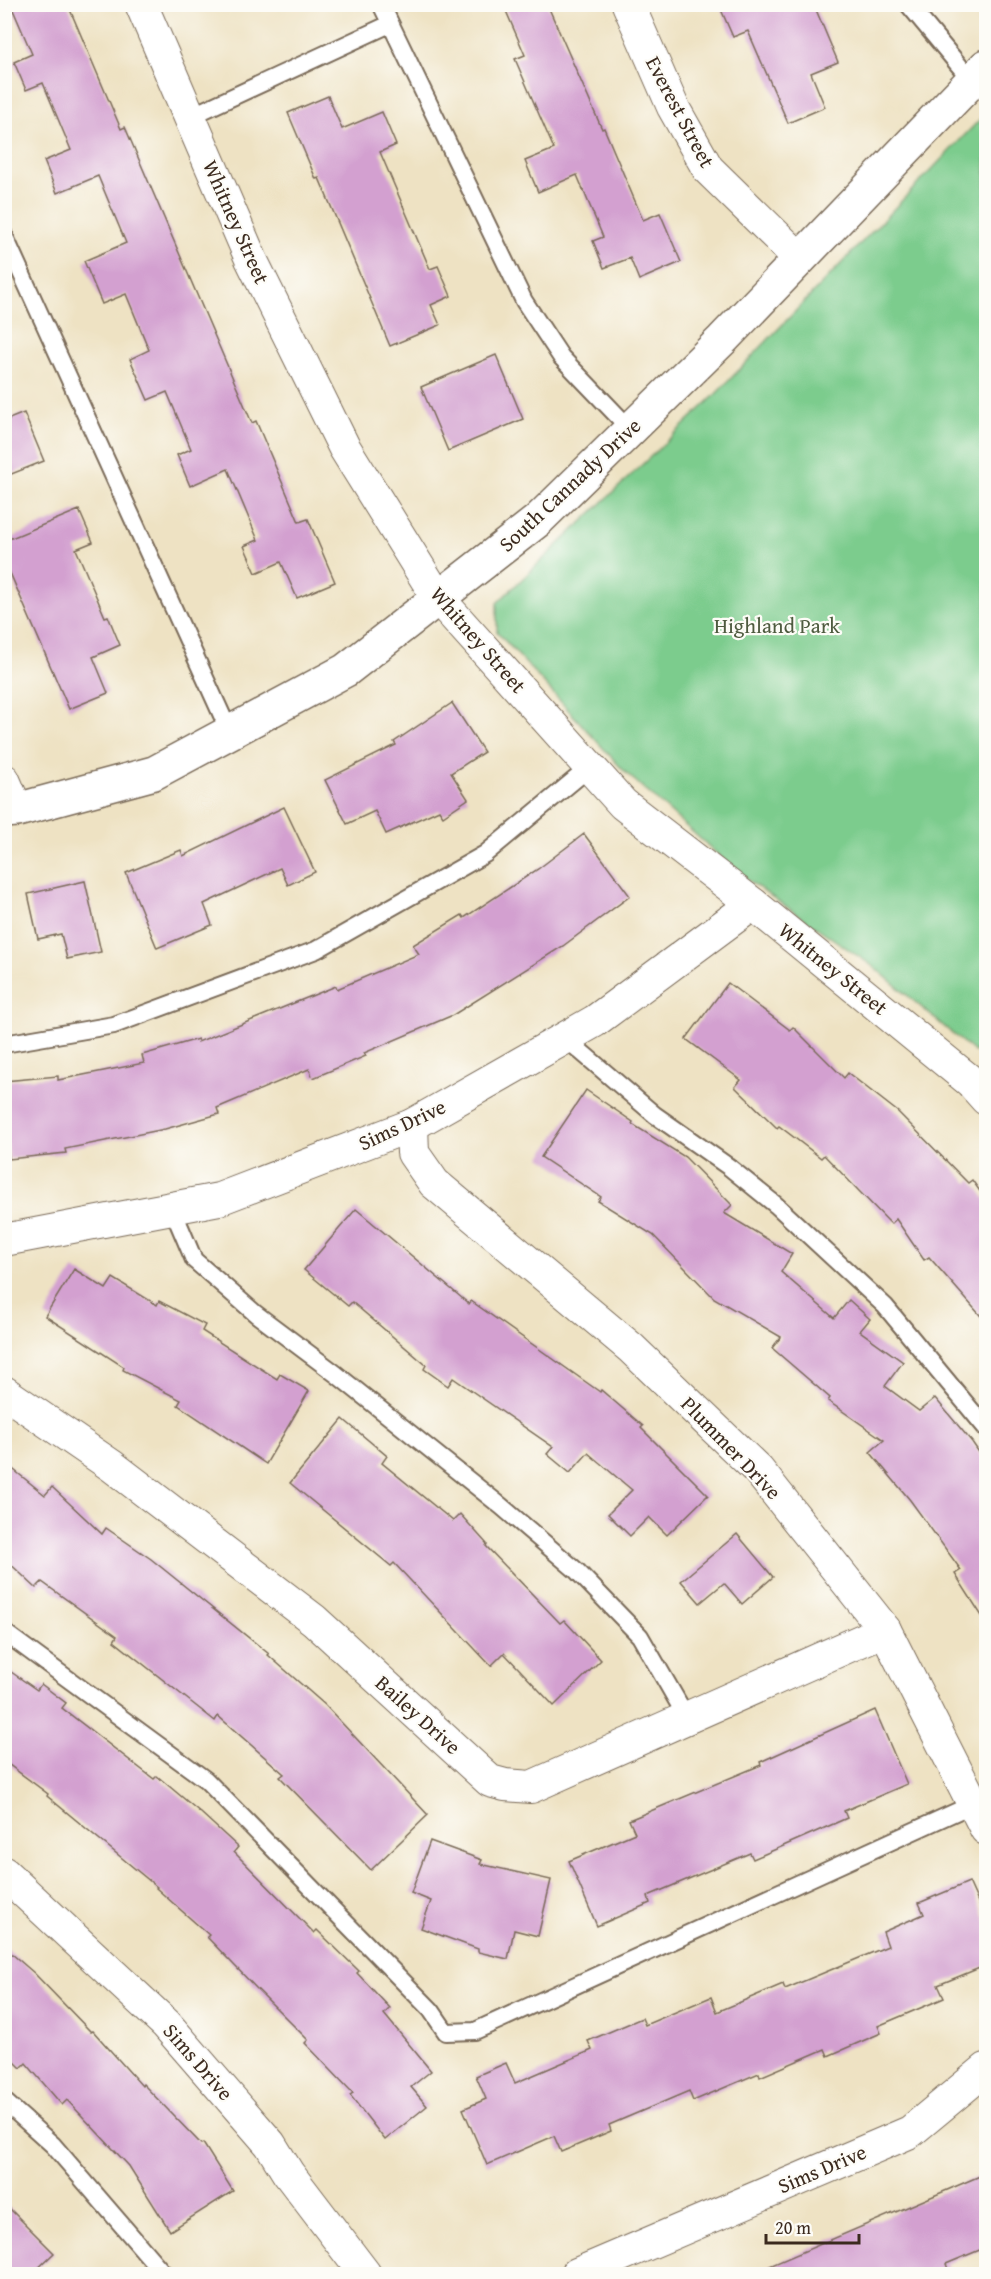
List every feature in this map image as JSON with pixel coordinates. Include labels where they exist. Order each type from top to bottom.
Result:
[{"type":"street","name":"Whitney Street","points":[[141,4],[251,259],[344,447],[438,598],[623,804],[753,904],[970,1081],[987,1099]]},
{"type":"street","name":"Everest Street","points":[[628,4],[673,107],[708,170],[800,259]]},
{"type":"street","name":"South Cannady Drive","points":[[9,800],[154,773],[346,670],[537,521],[722,340],[979,74]]},
{"type":"street","name":"Sims Drive","points":[[4,1240],[219,1199],[412,1125],[595,1021],[753,904]]},
{"type":"street","name":"Plummer Drive","points":[[412,1125],[413,1153],[434,1183],[631,1348],[758,1470],[885,1630],[980,1817]]},
{"type":"street","name":"Bailey Drive","points":[[4,1392],[112,1466],[314,1620],[490,1781],[531,1787],[885,1630]]},
{"type":"street","name":"Sims Drive","points":[[4,1873],[166,2024],[270,2144],[288,2173],[365,2274]]},
{"type":"street","name":"Sims Drive","points":[[577,2274],[910,2132],[987,2069]]},
{"type":"lane","points":[[381,4],[524,301],[561,357],[631,429]]},
{"type":"lane","points":[[908,4],[979,74]]},
{"type":"lane","points":[[189,117],[390,24]]},
{"type":"lane","points":[[4,235],[230,733]]},
{"type":"lane","points":[[4,1044],[114,1025],[316,950],[485,854],[590,767]]},
{"type":"lane","points":[[565,1038],[655,1115],[729,1167],[776,1205],[885,1306],[987,1428]]},
{"type":"lane","points":[[172,1208],[194,1260],[256,1314],[336,1374],[501,1506],[577,1571],[640,1636],[687,1718]]},
{"type":"lane","points":[[4,1632],[206,1780],[431,2010],[446,2032],[475,2031],[980,1817]]},
{"type":"lane","points":[[4,2101],[53,2145],[164,2274]]},
{"type":"green space","name":"Highland Park","points":[[986,113],[986,1047],[974,1052],[874,967],[743,877],[624,771],[497,632],[497,603],[712,398]]},
{"type":"building","points":[[503,4],[547,4],[643,220],[660,213],[681,262],[639,280],[630,258],[604,268],[593,241],[603,237],[577,175],[538,192],[525,161],[554,149],[515,59],[525,55]]},
{"type":"building","points":[[11,5],[68,5],[121,129],[125,127],[252,423],[256,421],[299,522],[308,519],[335,582],[297,598],[281,562],[256,573],[244,546],[258,540],[228,469],[190,486],[177,455],[191,449],[167,392],[148,400],[130,359],[149,350],[126,294],[102,304],[84,261],[126,243],[98,176],[57,193],[44,161],[71,150],[43,83],[26,90],[14,62],[32,54]]},
{"type":"building","points":[[719,5],[814,5],[838,62],[811,73],[825,107],[788,123],[748,31],[733,37]]},
{"type":"building","points":[[328,96],[342,129],[382,112],[396,145],[380,152],[430,269],[438,266],[451,296],[431,305],[440,325],[390,346],[319,178],[316,179],[288,113]]},
{"type":"building","points":[[496,355],[523,419],[448,451],[421,387]]},
{"type":"building","points":[[24,413],[44,461],[4,477],[4,421]]},
{"type":"building","points":[[79,510],[93,542],[76,549],[105,617],[108,616],[120,645],[93,657],[108,693],[69,709],[4,559],[4,541]]},
{"type":"building","points":[[452,703],[484,752],[451,773],[468,799],[443,816],[439,810],[386,834],[375,811],[347,824],[325,780],[396,745],[394,742]]},
{"type":"building","points":[[284,807],[315,872],[288,885],[280,868],[204,904],[212,925],[157,948],[126,873],[181,850],[183,856]]},
{"type":"building","points":[[584,834],[630,896],[563,946],[453,1015],[364,1053],[366,1056],[313,1078],[309,1069],[217,1108],[219,1114],[165,1129],[65,1149],[66,1153],[9,1159],[4,1115],[4,1081],[58,1076],[58,1080],[144,1063],[142,1055],[198,1039],[198,1042],[336,986],[337,989],[419,954],[413,945],[462,915],[464,918],[538,869]]},
{"type":"building","points":[[85,881],[101,952],[67,959],[61,934],[38,939],[28,894]]},
{"type":"building","points":[[728,983],[790,1030],[793,1027],[844,1078],[848,1073],[898,1112],[968,1183],[972,1180],[987,1201],[987,1323],[929,1257],[924,1260],[896,1219],[891,1224],[824,1155],[821,1158],[779,1126],[777,1128],[735,1087],[741,1080],[686,1039]]},
{"type":"building","points":[[586,1090],[633,1122],[632,1124],[685,1157],[732,1205],[724,1213],[792,1254],[781,1272],[834,1318],[849,1300],[870,1319],[860,1331],[903,1362],[885,1386],[919,1411],[935,1398],[972,1442],[987,1464],[987,1624],[955,1574],[961,1570],[910,1500],[870,1452],[884,1440],[828,1401],[830,1398],[772,1348],[781,1337],[714,1298],[653,1235],[598,1201],[601,1197],[541,1157]]},
{"type":"building","points":[[356,1209],[469,1304],[471,1301],[600,1392],[601,1390],[643,1426],[641,1428],[708,1495],[667,1535],[649,1517],[630,1536],[608,1514],[632,1490],[588,1453],[570,1473],[547,1454],[553,1447],[453,1378],[448,1386],[424,1369],[426,1365],[352,1302],[348,1306],[304,1270]]},
{"type":"building","points":[[74,1269],[106,1289],[113,1278],[157,1305],[159,1301],[205,1325],[202,1331],[277,1379],[280,1374],[309,1391],[266,1464],[178,1405],[181,1400],[123,1370],[124,1367],[45,1316]]},
{"type":"building","points":[[343,1419],[387,1456],[382,1463],[453,1521],[460,1514],[487,1544],[486,1546],[560,1623],[564,1620],[601,1660],[554,1706],[504,1653],[491,1666],[394,1563],[391,1566],[290,1483]]},
{"type":"building","points":[[4,1462],[45,1495],[52,1487],[102,1534],[106,1528],[151,1559],[269,1654],[325,1705],[428,1815],[371,1870],[280,1777],[284,1774],[218,1716],[215,1721],[114,1641],[117,1636],[42,1582],[36,1588],[4,1558]]},
{"type":"building","points":[[737,1534],[773,1577],[742,1604],[724,1583],[700,1603],[681,1581]]},
{"type":"building","points":[[4,1667],[37,1690],[41,1684],[66,1703],[62,1708],[154,1779],[157,1776],[201,1813],[238,1847],[234,1852],[314,1933],[317,1930],[359,1971],[357,1973],[390,2008],[384,2014],[431,2071],[411,2087],[427,2106],[385,2140],[350,2095],[353,2093],[305,2043],[308,2040],[207,1937],[209,1935],[157,1887],[47,1796],[48,1794],[4,1761]]},
{"type":"building","points":[[875,1710],[907,1784],[844,1811],[847,1818],[781,1847],[753,1859],[750,1853],[648,1896],[650,1903],[597,1926],[569,1861],[635,1833],[629,1820],[761,1765],[760,1762]]},
{"type":"building","points":[[430,1841],[482,1860],[480,1864],[551,1880],[538,1936],[514,1930],[508,1959],[478,1952],[478,1949],[421,1928],[431,1901],[411,1893]]},
{"type":"building","points":[[969,1882],[987,1922],[987,1965],[938,1985],[944,1998],[878,2026],[881,2033],[828,2056],[825,2049],[760,2077],[759,2073],[693,2101],[689,2091],[609,2125],[611,2131],[561,2152],[554,2136],[487,2165],[463,2109],[486,2099],[476,2076],[506,2063],[515,2083],[592,2050],[588,2041],[642,2018],[645,2025],[711,1997],[717,2012],[783,1984],[785,1989],[888,1946],[883,1932],[924,1914],[919,1903]]},
{"type":"building","points":[[4,1947],[34,1973],[91,2032],[93,2031],[142,2086],[143,2084],[201,2144],[203,2143],[233,2191],[170,2231],[129,2166],[67,2100],[62,2105],[26,2063],[21,2068],[4,2051]]},
{"type":"building","points":[[987,2173],[987,2247],[946,2264],[950,2274],[751,2274]]},
{"type":"building","points":[[4,2203],[54,2253],[32,2274],[4,2274]]}]
